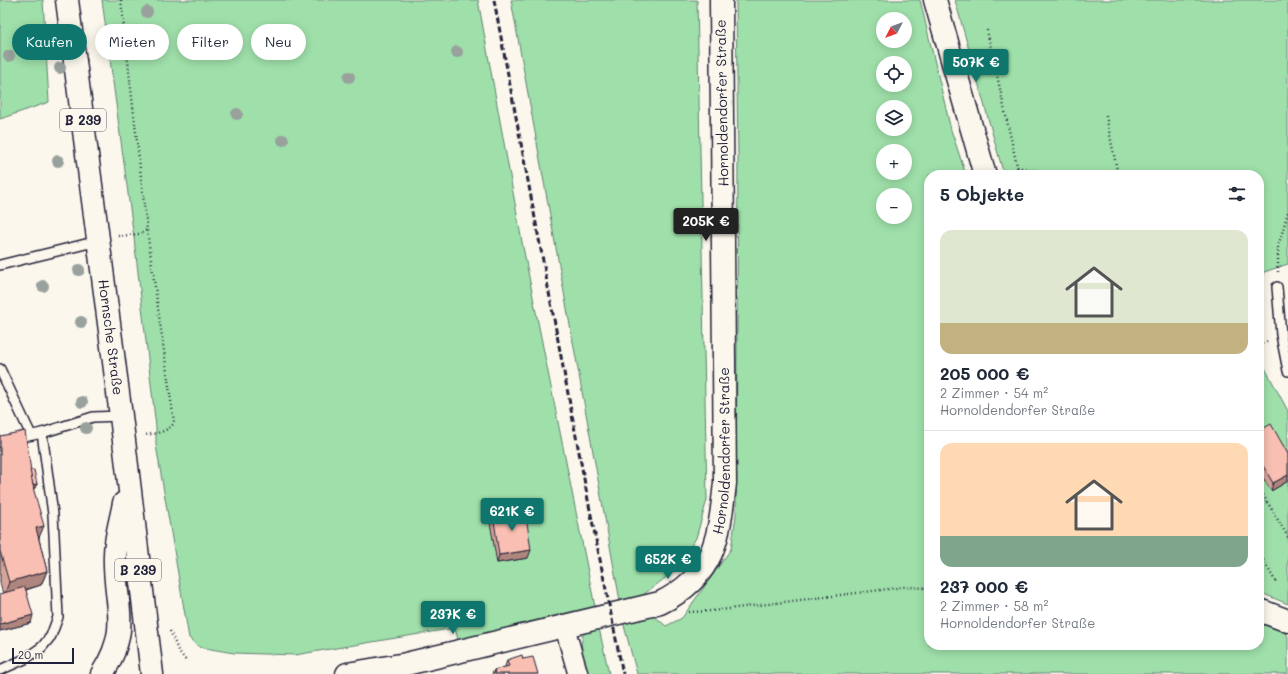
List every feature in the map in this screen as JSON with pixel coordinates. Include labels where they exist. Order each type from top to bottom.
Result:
[{"type":"street","name":"Hornsche Straße","points":[[68,0],[121,416],[150,667]]},
{"type":"street","name":"Hornoldendorfer Straße","points":[[347,674],[406,664],[564,625],[647,607],[672,597],[694,580],[704,568],[712,554],[718,539],[725,483],[721,0]]},
{"type":"street","points":[[935,0],[984,170]]},
{"type":"street","points":[[102,674],[116,649],[120,628],[120,612],[114,554],[128,480]]},
{"type":"street","points":[[1264,612],[1288,621]]},
{"type":"street","points":[[564,625],[578,674]]},
{"type":"lane","points":[[0,264],[98,240]]},
{"type":"lane","points":[[1277,287],[1281,335],[1288,371]]},
{"type":"lane","points":[[0,369],[31,435]]},
{"type":"lane","points":[[0,442],[42,433],[93,417],[121,416]]},
{"type":"lane","points":[[0,670],[25,659],[42,647],[51,636],[58,617],[53,514],[42,433]]},
{"type":"path","points":[[121,0],[147,230],[174,422],[171,427],[156,433],[159,437]]},
{"type":"path","points":[[987,30],[1018,170]]},
{"type":"path","points":[[1106,116],[1117,170]]},
{"type":"path","points":[[1017,167],[1036,170]]},
{"type":"path","points":[[1277,287],[1278,247],[1288,212]]},
{"type":"path","points":[[139,234],[147,230]]},
{"type":"path","points":[[1264,496],[1288,537]]},
{"type":"path","points":[[1264,504],[1268,502]]},
{"type":"path","points":[[1264,561],[1277,584]]},
{"type":"path","points":[[683,613],[712,611],[904,587],[924,588]]},
{"type":"green space","points":[[0,0],[43,0],[44,24],[12,24],[12,60],[47,60],[49,102],[0,119]]},
{"type":"green space","points":[[102,0],[478,0],[522,242],[595,607],[458,640],[455,628],[295,655],[234,653],[199,647],[189,638],[156,445],[156,427],[134,238],[110,60],[169,60],[169,24],[105,24]]},
{"type":"green space","points":[[511,0],[697,0],[707,500],[696,538],[677,569],[639,598],[620,601]]},
{"type":"green space","points":[[736,0],[920,0],[951,130],[964,170],[924,170],[924,650],[1264,650],[1264,623],[1283,631],[1288,636],[1288,674],[637,674],[623,622],[654,616],[666,626],[682,618],[731,549],[736,515],[738,159]]},
{"type":"green space","points":[[955,0],[1288,0],[1288,264],[1264,272],[1264,170],[1003,170]]},
{"type":"green space","points":[[1264,366],[1288,411],[1288,604],[1264,594]]},
{"type":"green space","points":[[599,628],[609,674],[588,674],[582,653],[583,637],[585,632]]},
{"type":"building","points":[[1271,424],[1288,454],[1288,475],[1273,483],[1264,468],[1264,428]]},
{"type":"building","points":[[25,431],[34,491],[44,526],[36,528],[47,571],[9,582],[0,551],[0,436]]},
{"type":"building","points":[[30,470],[34,470],[37,484],[33,485]]},
{"type":"building","points":[[525,509],[531,550],[499,555],[493,514]]},
{"type":"building","points":[[25,587],[33,615],[0,624],[0,594]]},
{"type":"building","points":[[522,655],[523,659],[533,657],[538,674],[495,674],[494,670],[509,666],[507,660]]},
{"type":"railway","points":[[494,0],[588,500],[623,674]]}]
